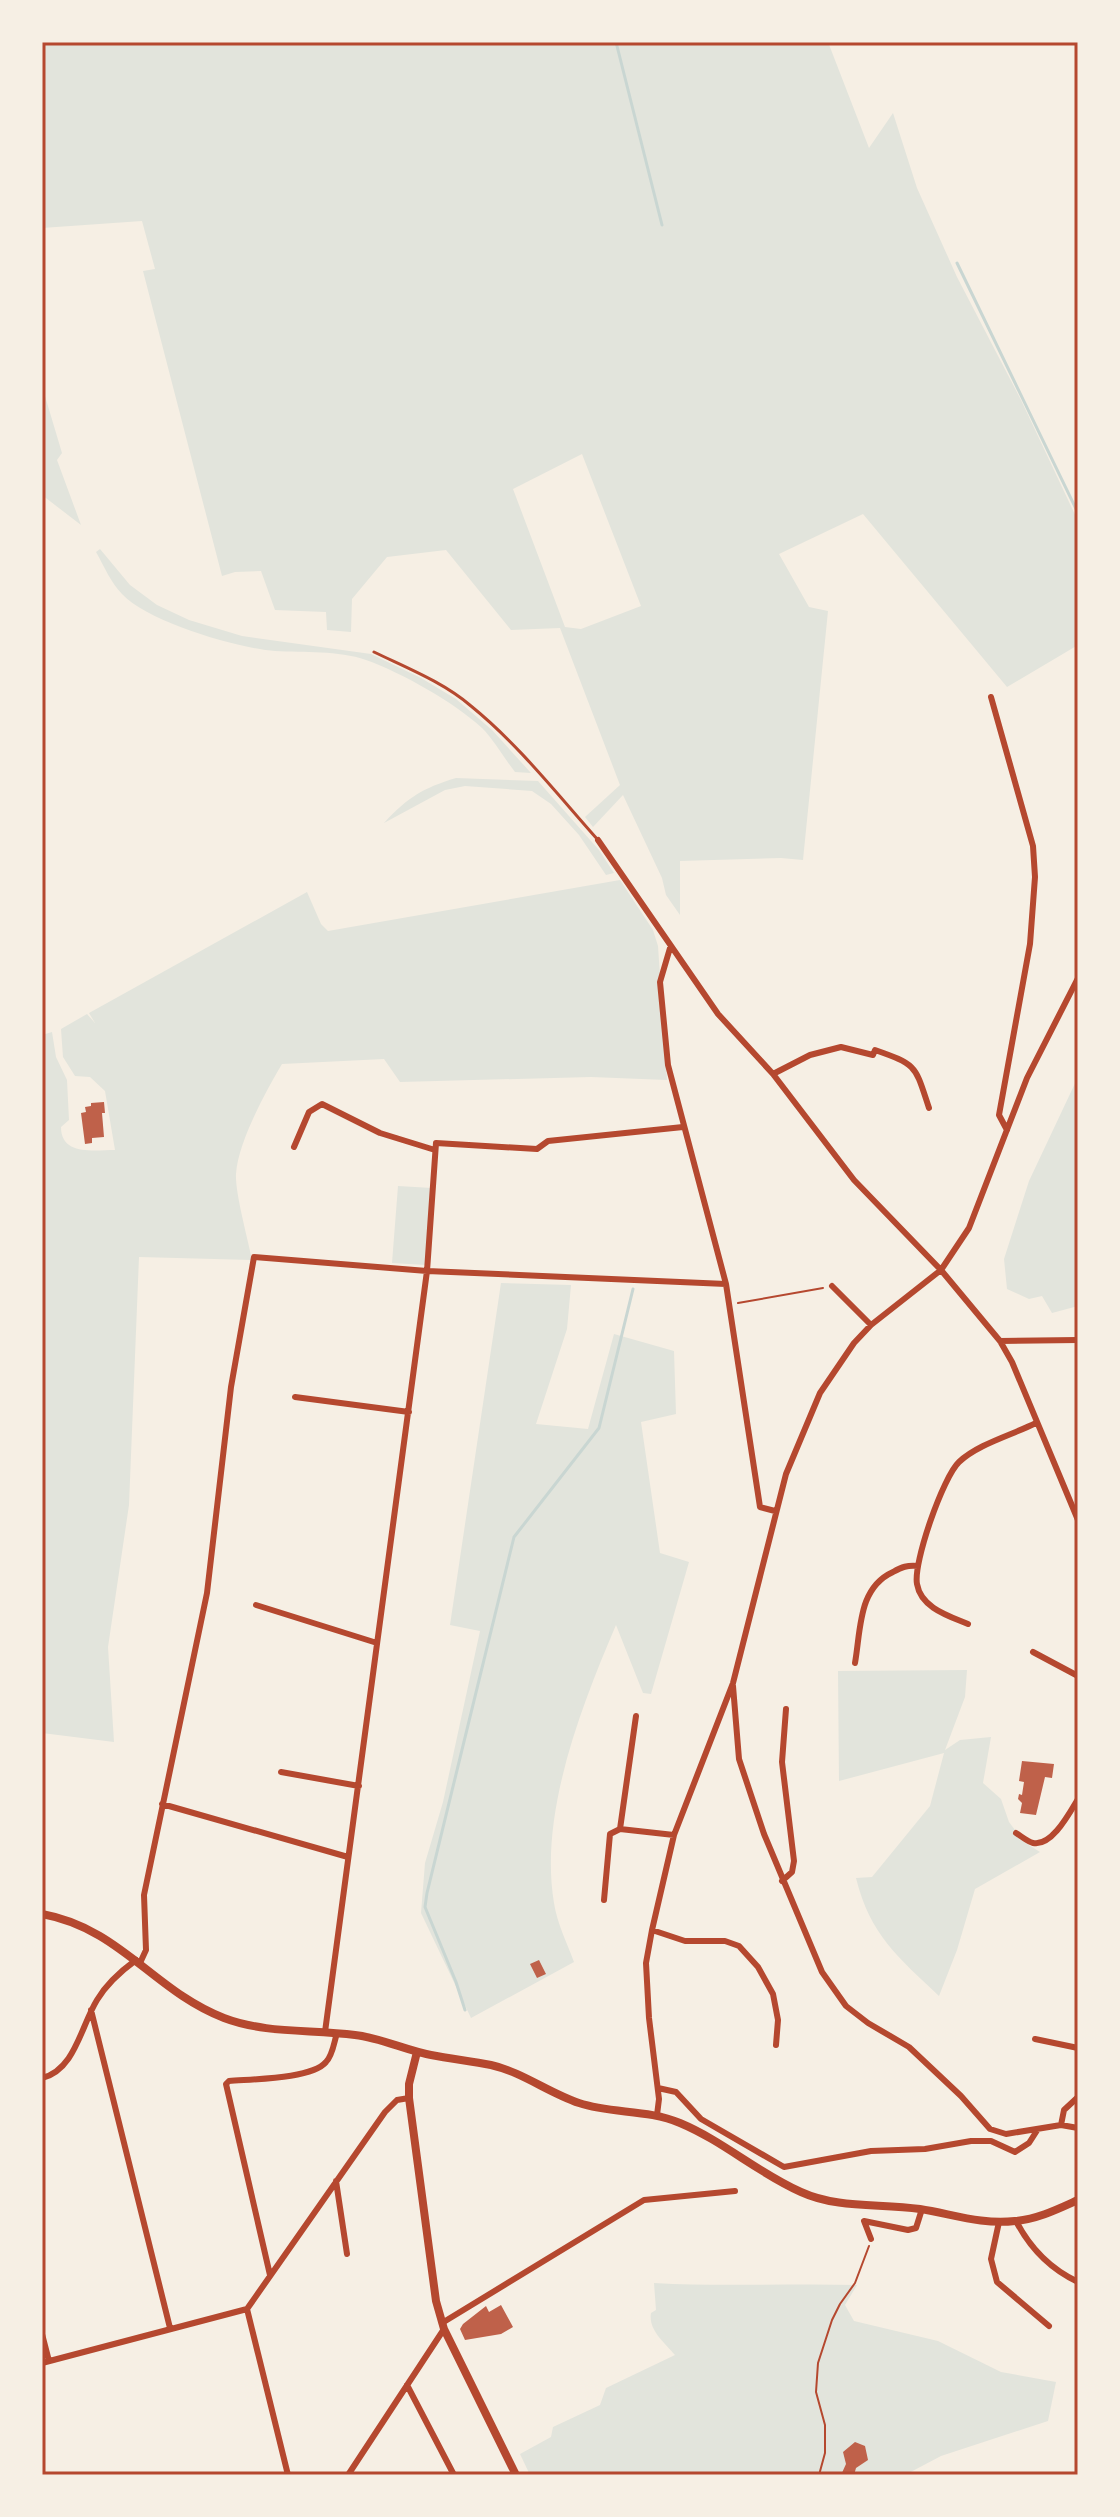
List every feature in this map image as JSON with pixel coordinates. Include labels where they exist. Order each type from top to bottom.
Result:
[{"type":"main road","points":[[42,1914],[87,1927],[176,1992],[219,2016],[256,2027],[366,2036],[417,2052],[510,2070],[567,2099],[590,2106],[657,2115],[694,2129],[813,2197],[853,2204],[922,2209],[964,2219],[999,2222],[1037,2218],[1078,2200]]},
{"type":"main road","points":[[417,2052],[409,2098],[436,2301],[443,2326],[516,2475]]},
{"type":"street","points":[[991,697],[1033,846],[1035,877],[1030,944],[999,1115],[1007,1130]]},
{"type":"street","points":[[598,840],[718,1014],[773,1074],[854,1180],[941,1270],[1000,1341],[1012,1362],[1078,1520]]},
{"type":"street","points":[[670,948],[660,982],[668,1065],[726,1284],[760,1507],[775,1511]]},
{"type":"street","points":[[657,2115],[658,2088],[646,1963],[652,1930],[674,1835],[733,1683],[786,1474],[820,1393],[854,1343],[871,1325],[941,1270],[969,1228],[1027,1078],[1078,978]]},
{"type":"street","points":[[773,1074],[810,1055],[841,1047],[873,1055],[875,1050],[902,1060],[917,1071],[929,1108]]},
{"type":"street","points":[[294,1147],[309,1112],[322,1104],[380,1133],[435,1150]]},
{"type":"street","points":[[325,2032],[427,1271],[436,1143],[537,1149],[548,1141],[683,1127]]},
{"type":"street","points":[[42,2078],[53,2075],[65,2065],[91,2010],[108,1984],[138,1962],[146,1950],[144,1895],[207,1593],[231,1387],[254,1257],[427,1271],[726,1284]]},
{"type":"street","points":[[832,1286],[871,1325]]},
{"type":"street","points":[[1000,1341],[1078,1340]]},
{"type":"street","points":[[295,1397],[409,1412]]},
{"type":"street","points":[[968,1624],[930,1606],[917,1586],[918,1566],[946,1479],[954,1467],[971,1454],[1036,1423]]},
{"type":"street","points":[[855,1663],[866,1596],[881,1577],[907,1565],[918,1566]]},
{"type":"street","points":[[256,1605],[377,1643]]},
{"type":"street","points":[[1033,1652],[1078,1676]]},
{"type":"street","points":[[733,1683],[739,1759],[782,1881],[822,1972],[846,2006],[909,2047],[961,2096],[990,2129],[1006,2134],[1061,2125],[1078,2128]]},
{"type":"street","points":[[782,1881],[792,1872],[794,1861],[782,1762],[786,1709]]},
{"type":"street","points":[[620,1829],[636,1716]]},
{"type":"street","points":[[281,1772],[359,1786]]},
{"type":"street","points":[[1016,1833],[1034,1843],[1043,1842],[1062,1825],[1078,1799]]},
{"type":"street","points":[[162,1804],[348,1857]]},
{"type":"street","points":[[604,1900],[610,1834],[620,1829],[674,1835]]},
{"type":"street","points":[[652,1930],[685,1941],[725,1941],[739,1946],[758,1967],[773,1994],[777,2011],[776,2045]]},
{"type":"street","points":[[91,2010],[170,2328]]},
{"type":"street","points":[[270,2275],[226,2084],[229,2081],[282,2077],[318,2068],[329,2058],[337,2033]]},
{"type":"street","points":[[1035,2039],[1078,2048]]},
{"type":"street","points":[[658,2088],[676,2092],[701,2119],[784,2167],[871,2151],[925,2149],[983,2141],[1015,2152],[1029,2143],[1038,2129]]},
{"type":"street","points":[[1061,2125],[1064,2110],[1078,2097]]},
{"type":"street","points":[[42,2334],[45,2362],[247,2309],[391,2105],[397,2100],[409,2098]]},
{"type":"street","points":[[336,2181],[347,2254]]},
{"type":"street","points":[[348,2475],[443,2326],[644,2200],[735,2191]]},
{"type":"street","points":[[871,2239],[864,2221],[908,2230],[916,2228],[922,2209]]},
{"type":"street","points":[[1016,2221],[1025,2239],[1040,2256],[1078,2282]]},
{"type":"street","points":[[999,2222],[991,2259],[997,2282],[1049,2326]]},
{"type":"street","points":[[247,2309],[288,2475]]},
{"type":"street","points":[[407,2385],[454,2475]]},
{"type":"lane","points":[[374,652],[420,674],[470,705],[502,734],[598,840]]},
{"type":"path","points":[[738,1303],[832,1286]]},
{"type":"path","points":[[819,2475],[825,2453],[825,2425],[816,2392],[818,2363],[832,2320],[855,2283],[871,2239]]},
{"type":"shaded area","points":[[42,42],[828,42],[869,148],[893,113],[917,188],[957,277],[1021,400],[1078,521],[1078,645],[1007,687],[863,514],[779,554],[809,607],[828,611],[803,860],[680,861],[680,915],[666,895],[662,878],[623,795],[593,827],[585,817],[620,785],[560,628],[511,630],[446,550],[387,557],[352,599],[351,632],[327,630],[326,612],[275,610],[261,571],[222,576],[143,271],[155,269],[142,221],[42,228]],"holes":[[[582,454],[641,606],[581,629],[565,627],[513,489]]]},
{"type":"shaded area","points":[[42,386],[62,453],[57,460],[81,525],[42,495]]},
{"type":"shaded area","points":[[100,549],[130,585],[157,605],[189,620],[242,636],[371,654],[421,678],[456,699],[492,730],[531,773],[515,772],[486,733],[457,708],[411,680],[366,660],[321,652],[275,651],[239,645],[194,632],[152,614],[118,590],[96,552]]},
{"type":"shaded area","points":[[456,778],[538,781],[599,850],[614,873],[606,875],[579,835],[551,804],[532,791],[465,786],[445,790],[384,823],[417,794]]},
{"type":"shaded area","points":[[620,880],[653,930],[658,946],[667,1080],[591,1077],[400,1082],[384,1059],[282,1064],[254,1117],[242,1147],[236,1174],[252,1260],[139,1257],[129,1505],[108,1647],[114,1742],[42,1733],[42,1035],[52,1032],[56,1057],[67,1080],[69,1120],[61,1127],[66,1143],[80,1149],[115,1150],[105,1091],[90,1077],[75,1076],[63,1057],[61,1029],[87,1014],[95,1023],[89,1013],[307,892],[321,924],[328,931]]},
{"type":"shaded area","points":[[1078,1077],[1078,1306],[1052,1313],[1042,1296],[1029,1299],[1007,1289],[1004,1259],[1029,1181]]},
{"type":"shaded area","points":[[398,1186],[432,1188],[426,1265],[392,1263]]},
{"type":"shaded area","points":[[501,1283],[571,1285],[567,1329],[536,1424],[588,1429],[614,1334],[674,1351],[676,1414],[641,1422],[660,1553],[689,1562],[651,1694],[643,1693],[616,1625],[589,1691],[566,1761],[552,1834],[551,1869],[555,1910],[574,1962],[471,2018],[421,1913],[425,1863],[443,1802],[480,1631],[450,1625]]},
{"type":"shaded area","points":[[967,1670],[965,1697],[945,1750],[960,1740],[991,1737],[983,1783],[1001,1799],[1009,1822],[1024,1842],[1040,1852],[975,1889],[939,1996],[887,1944],[869,1915],[856,1878],[872,1877],[930,1806],[944,1753],[839,1781],[838,1671]]},
{"type":"shaded area","points":[[654,2283],[857,2285],[845,2305],[854,2321],[938,2341],[1001,2372],[1056,2382],[1048,2421],[941,2456],[905,2475],[530,2475],[520,2454],[551,2437],[553,2427],[600,2405],[606,2388],[675,2355],[652,2325],[651,2313],[656,2310]]},
{"type":"building","points":[[104,1102],[104,1137],[92,1138],[92,1143],[85,1144],[81,1113],[86,1112],[85,1107],[91,1106],[91,1103]]},
{"type":"building","points":[[1022,1761],[1054,1764],[1052,1778],[1045,1777],[1036,1815],[1020,1813],[1022,1803],[1018,1799],[1019,1794],[1022,1795],[1024,1782],[1019,1781]]},
{"type":"building","points":[[539,1960],[546,1974],[537,1978],[530,1964]]},
{"type":"building","points":[[501,2305],[513,2327],[501,2334],[465,2340],[460,2329],[463,2324],[486,2306],[489,2312]]},
{"type":"building","points":[[855,2442],[865,2446],[868,2460],[856,2468],[854,2475],[841,2475],[846,2464],[843,2452]]},
{"type":"waterway","points":[[616,42],[662,225]]},
{"type":"waterway","points":[[957,263],[1078,513]]},
{"type":"waterway","points":[[465,2010],[425,1907],[427,1893],[514,1537],[599,1428],[633,1289]]}]
